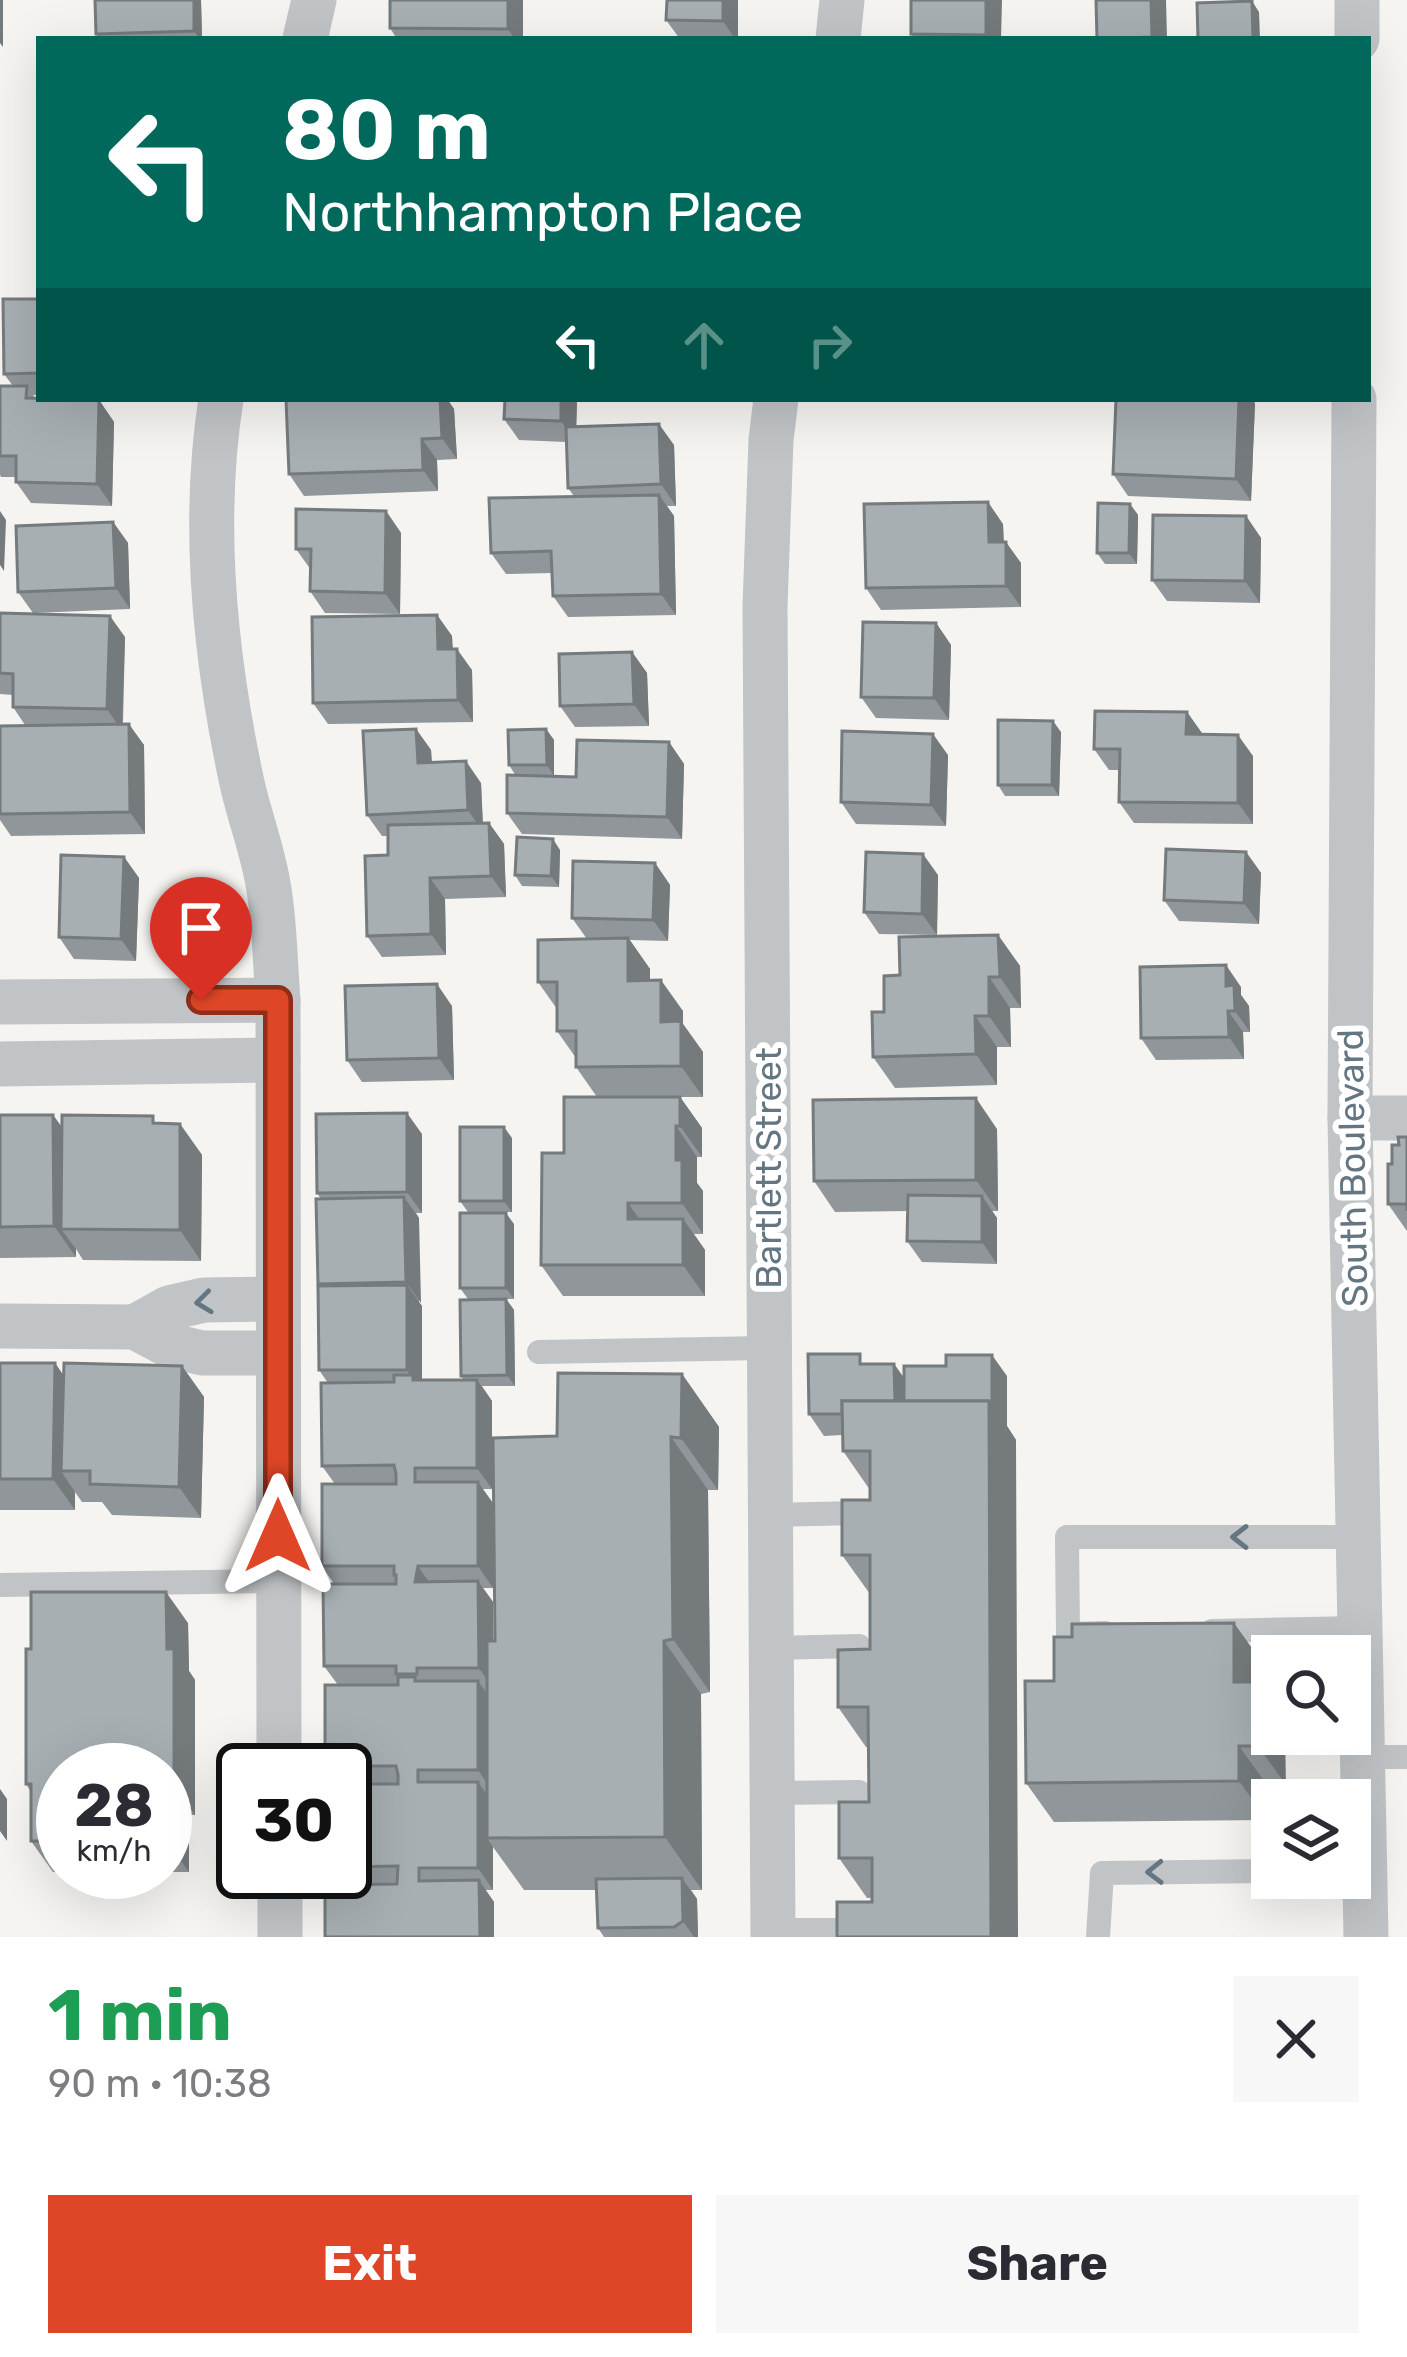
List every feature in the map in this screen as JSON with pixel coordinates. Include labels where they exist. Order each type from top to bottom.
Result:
[{"type":"street","points":[[306,36],[314,0]]},
{"type":"street","points":[[838,36],[842,0]]},
{"type":"street","points":[[1357,0],[1357,36]]},
{"type":"street","points":[[220,402],[214,440],[212,554],[222,678],[242,785],[269,889],[278,1000],[279,1743]]},
{"type":"street","name":"Bartlett Street","points":[[772,1934],[765,606],[776,402]]},
{"type":"street","name":"South Boulevard","points":[[1354,402],[1350,1118],[1360,1779]]},
{"type":"street","points":[[0,1002],[278,1000]]},
{"type":"street","points":[[85,1001],[86,1062]]},
{"type":"street","points":[[0,1064],[278,1060]]},
{"type":"street","points":[[1350,1118],[1407,1118]]},
{"type":"street","points":[[135,1327],[169,1308],[204,1300],[277,1299]]},
{"type":"street","points":[[0,1326],[135,1327],[169,1345],[202,1353],[277,1353]]},
{"type":"street","points":[[280,1899],[280,1937]]},
{"type":"street","name":"South Boulevard","points":[[1360,1899],[1366,1937]]},
{"type":"lane","points":[[539,1352],[769,1348]]},
{"type":"lane","points":[[770,1515],[859,1513]]},
{"type":"lane","points":[[1135,1632],[1068,1634],[1066,1538],[1357,1538]]},
{"type":"lane","points":[[0,1585],[279,1581]]},
{"type":"lane","points":[[1180,1631],[1358,1628]]},
{"type":"lane","points":[[771,1648],[859,1646]]},
{"type":"lane","points":[[1361,1757],[1407,1757]]},
{"type":"lane","points":[[772,1793],[859,1792]]},
{"type":"lane","points":[[1097,1937],[1102,1873],[1251,1871]]},
{"type":"lane","points":[[772,1934],[859,1930]]},
{"type":"building","points":[[95,0],[194,0],[194,31],[96,34]]},
{"type":"building","points":[[390,0],[508,0],[508,29],[390,28]]},
{"type":"building","points":[[667,0],[723,0],[723,21],[666,20]]},
{"type":"building","points":[[911,0],[986,0],[986,35],[911,34]]},
{"type":"building","points":[[1096,0],[1151,0],[1152,36],[1097,36]]},
{"type":"building","points":[[1252,1],[1253,36],[1198,36],[1197,3]]},
{"type":"building","points":[[3,299],[36,299],[36,373],[4,374]]},
{"type":"building","points":[[0,386],[27,386],[26,398],[36,402],[99,402],[97,484],[16,482],[16,456],[0,456]]},
{"type":"building","points":[[286,402],[440,402],[442,438],[422,439],[423,470],[289,474]]},
{"type":"building","points":[[505,402],[561,402],[561,421],[504,419]]},
{"type":"building","points":[[1116,402],[1239,402],[1236,479],[1113,474]]},
{"type":"building","points":[[659,424],[661,484],[568,488],[566,427]]},
{"type":"building","points":[[659,495],[661,594],[553,596],[551,551],[491,553],[489,498]]},
{"type":"building","points":[[988,502],[989,542],[1006,542],[1006,586],[866,588],[864,504]]},
{"type":"building","points":[[1098,503],[1130,504],[1129,553],[1097,553]]},
{"type":"building","points":[[296,509],[386,511],[385,593],[310,591],[311,549],[296,549]]},
{"type":"building","points":[[1153,515],[1246,516],[1245,581],[1152,580]]},
{"type":"building","points":[[113,522],[116,588],[18,592],[16,526]]},
{"type":"building","points":[[0,613],[110,616],[107,709],[13,707],[13,674],[0,673]]},
{"type":"building","points":[[437,615],[438,649],[457,649],[458,700],[313,703],[312,617]]},
{"type":"building","points":[[863,622],[936,623],[934,698],[861,697]]},
{"type":"building","points":[[632,652],[634,704],[560,706],[559,654]]},
{"type":"building","points":[[1095,711],[1187,712],[1186,734],[1238,735],[1238,803],[1119,802],[1120,749],[1094,749]]},
{"type":"building","points":[[998,720],[1053,721],[1052,785],[998,785]]},
{"type":"building","points":[[129,724],[130,812],[0,814],[0,726]]},
{"type":"building","points":[[416,729],[418,763],[466,761],[468,810],[367,815],[363,731]]},
{"type":"building","points":[[546,729],[547,765],[509,765],[508,730]]},
{"type":"building","points":[[842,731],[933,734],[931,805],[841,802]]},
{"type":"building","points":[[577,740],[669,742],[667,817],[507,813],[507,775],[576,777]]},
{"type":"building","points":[[489,823],[491,876],[430,878],[431,934],[367,936],[365,856],[388,855],[388,825]]},
{"type":"building","points":[[517,837],[553,839],[551,876],[515,875]]},
{"type":"building","points":[[1166,849],[1246,852],[1244,903],[1164,900]]},
{"type":"building","points":[[866,852],[923,854],[922,914],[864,912]]},
{"type":"building","points":[[61,855],[124,857],[121,939],[59,937]]},
{"type":"building","points":[[573,861],[655,863],[653,920],[572,918]]},
{"type":"building","points":[[998,935],[1000,977],[989,977],[989,1016],[975,1016],[976,1054],[873,1057],[872,1012],[884,1012],[884,976],[900,975],[899,937]]},
{"type":"building","points":[[628,938],[628,981],[661,980],[661,1022],[681,1021],[681,1066],[576,1067],[576,1031],[557,1031],[557,982],[538,982],[538,940]]},
{"type":"building","points":[[1226,965],[1226,986],[1234,985],[1229,1037],[1141,1038],[1140,967]]},
{"type":"building","points":[[437,984],[439,1058],[347,1060],[345,986]]},
{"type":"building","points":[[564,1097],[680,1097],[676,1160],[682,1160],[682,1203],[628,1203],[628,1219],[683,1219],[683,1265],[541,1265],[542,1153],[564,1153]]},
{"type":"building","points":[[976,1098],[976,1180],[814,1181],[813,1100]]},
{"type":"building","points":[[407,1113],[407,1192],[317,1193],[316,1114]]},
{"type":"building","points":[[0,1115],[53,1115],[54,1226],[0,1227]]},
{"type":"building","points":[[62,1115],[153,1116],[153,1123],[180,1124],[180,1230],[61,1229]]},
{"type":"building","points":[[460,1127],[504,1127],[504,1201],[460,1201]]},
{"type":"building","points":[[1398,1137],[1407,1137],[1407,1204],[1388,1204],[1388,1164],[1392,1164],[1392,1145],[1399,1145]]},
{"type":"building","points":[[908,1195],[982,1196],[982,1242],[907,1241]]},
{"type":"building","points":[[404,1197],[406,1282],[318,1284],[316,1199]]},
{"type":"building","points":[[460,1213],[506,1213],[506,1288],[460,1288]]},
{"type":"building","points":[[407,1285],[407,1370],[319,1370],[318,1286]]},
{"type":"building","points":[[506,1299],[507,1375],[461,1376],[460,1300]]},
{"type":"building","points":[[808,1354],[860,1354],[860,1364],[894,1364],[895,1401],[842,1401],[842,1414],[809,1414]]},
{"type":"building","points":[[946,1355],[992,1355],[992,1405],[989,1401],[904,1401],[904,1366],[946,1366]]},
{"type":"building","points":[[0,1363],[55,1363],[53,1479],[0,1479]]},
{"type":"building","points":[[64,1363],[182,1366],[179,1487],[90,1484],[90,1471],[61,1471]]},
{"type":"building","points":[[558,1373],[682,1374],[681,1438],[671,1437],[673,1639],[664,1641],[665,1837],[487,1838],[487,1641],[495,1641],[493,1438],[557,1436]]},
{"type":"building","points":[[394,1375],[413,1375],[413,1380],[477,1380],[477,1468],[415,1468],[415,1482],[478,1482],[478,1566],[418,1566],[415,1582],[478,1581],[479,1668],[417,1668],[417,1674],[396,1674],[396,1666],[324,1666],[323,1584],[396,1584],[396,1575],[394,1566],[322,1566],[322,1484],[396,1484],[396,1474],[394,1465],[322,1466],[321,1383],[394,1382]]},
{"type":"building","points":[[842,1401],[989,1401],[991,1937],[837,1937],[837,1902],[872,1902],[872,1858],[839,1858],[839,1802],[869,1802],[868,1707],[838,1707],[838,1650],[870,1649],[870,1555],[842,1555],[842,1500],[870,1500],[870,1451],[843,1451]]},
{"type":"building","points":[[31,1592],[166,1592],[167,1649],[174,1649],[174,1743],[36,1743],[36,1841],[31,1841],[31,1784],[26,1784],[26,1649],[31,1649]]},
{"type":"building","points":[[1234,1623],[1234,1682],[1251,1682],[1251,1746],[1239,1746],[1239,1781],[1026,1783],[1025,1681],[1054,1681],[1054,1637],[1072,1637],[1072,1624]]},
{"type":"building","points":[[398,1677],[478,1681],[478,1770],[418,1770],[418,1782],[478,1782],[478,1868],[419,1868],[419,1881],[479,1880],[480,1937],[325,1937],[325,1899],[372,1899],[372,1884],[397,1884],[398,1866],[372,1866],[372,1784],[398,1784],[398,1775],[396,1766],[372,1766],[372,1743],[325,1743],[325,1685],[398,1685]]},
{"type":"building","points":[[682,1878],[683,1921],[674,1927],[598,1928],[596,1879]]},
{"type":"route","points":[[201,1000],[278,1000],[278,1536]]}]
